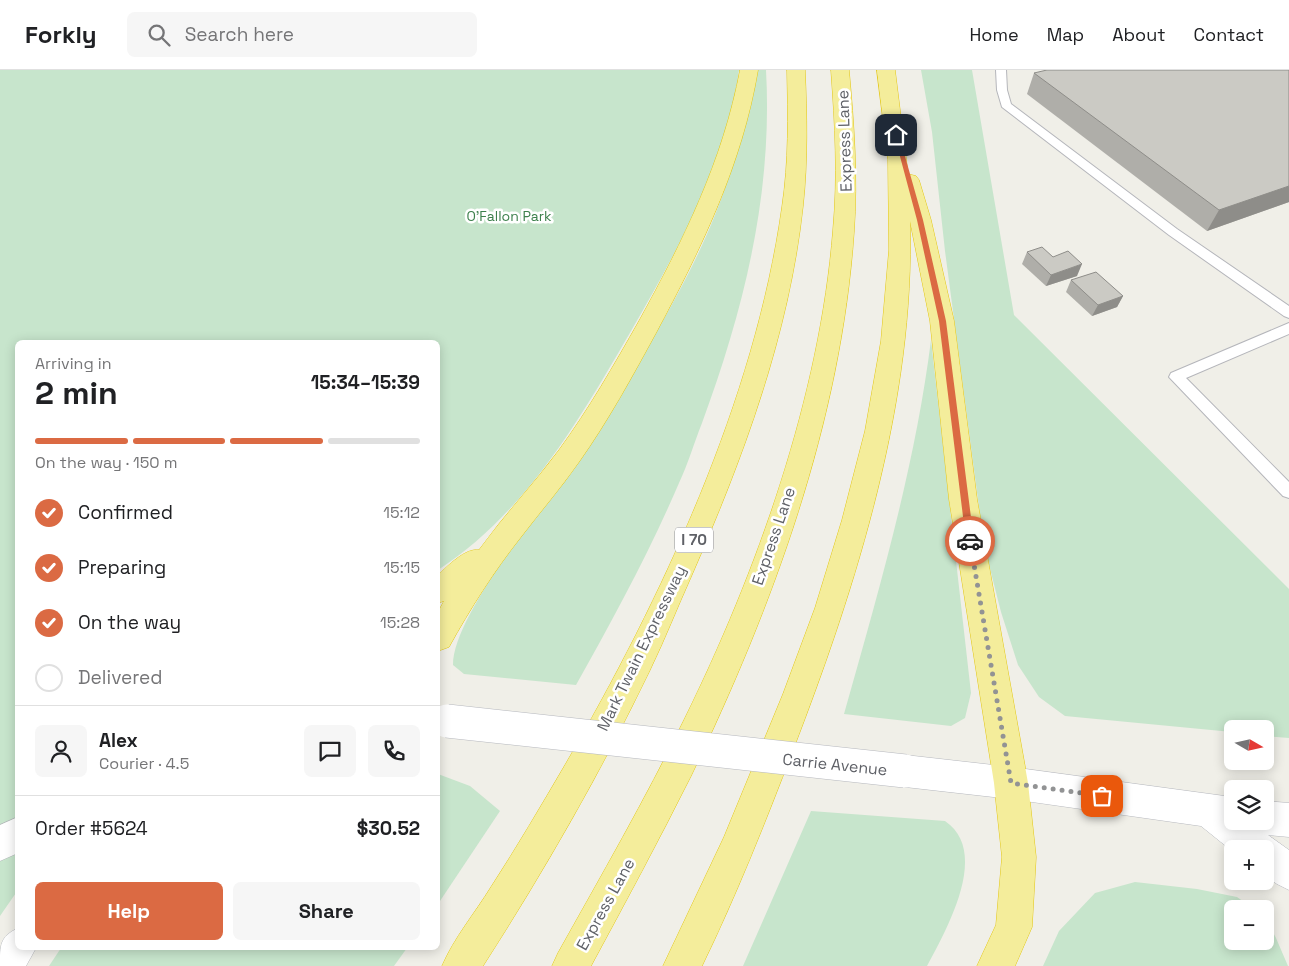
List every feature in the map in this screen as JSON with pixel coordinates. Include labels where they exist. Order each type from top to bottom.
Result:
[{"type":"highway","points":[[440,635],[461,598],[503,540],[576,446],[643,336],[682,264],[724,169],[745,96],[749,70]]},
{"type":"highway","name":"Mark Twain Expressway","points":[[461,966],[566,794],[630,679],[715,493],[765,346],[779,283],[795,176],[798,130],[796,70]]},
{"type":"highway","name":"Express Lane","points":[[571,966],[645,830],[711,696],[747,611],[780,520],[805,439],[836,301],[844,242],[847,142],[840,70]]},
{"type":"highway","points":[[682,966],[749,819],[798,701],[832,601],[859,509],[890,357],[897,291],[900,226],[896,135],[886,70]]},
{"type":"highway","points":[[896,135],[920,220],[942,321],[963,499],[1011,783],[1019,857],[1014,927],[996,966]]},
{"type":"highway","points":[[440,590],[503,540]]},
{"type":"main road","name":"Carrie Avenue","points":[[442,721],[1011,783],[1221,813]]},
{"type":"main road","points":[[1221,813],[1249,840]]},
{"type":"main road","points":[[1274,819],[1289,820]]},
{"type":"main road","points":[[0,844],[15,836]]},
{"type":"main road","points":[[1274,861],[1289,872]]},
{"type":"main road","points":[[3,966],[15,950]]},
{"type":"lane","points":[[1002,70],[1002,90],[1006,105],[1157,220],[1289,313]]},
{"type":"lane","points":[[1289,328],[1176,377],[1289,492]]},
{"type":"green space","name":"O'Fallon Park","points":[[0,70],[739,70],[733,105],[723,139],[712,173],[698,205],[666,269],[592,398],[524,493],[498,521],[469,547],[440,569],[440,340],[15,340],[15,894],[0,916]]},
{"type":"green space","points":[[757,70],[766,70],[767,116],[765,161],[760,206],[743,294],[717,380],[685,468],[643,560],[576,685],[464,674],[453,665],[457,643],[469,616],[507,555],[598,431],[683,285],[715,215],[728,180]]},
{"type":"green space","points":[[921,70],[972,70],[1014,315],[1289,589],[1289,738],[1274,737],[1274,720],[1224,720],[1224,731],[1065,716],[1039,697],[1018,665],[1001,612],[984,545],[945,251],[932,132]]},
{"type":"green space","points":[[931,340],[971,693],[965,718],[951,726],[844,714],[883,575],[906,481],[916,435]]},
{"type":"green space","points":[[440,775],[470,786],[500,811],[440,901]]},
{"type":"green space","points":[[811,811],[945,821],[958,835],[964,852],[965,871],[953,912],[927,966],[743,966]]},
{"type":"green space","points":[[1135,882],[1197,889],[1237,897],[1241,900],[1224,900],[1224,950],[1274,950],[1274,934],[1288,966],[1043,966],[1059,931],[1095,893]]},
{"type":"green space","points":[[60,950],[406,950],[394,966],[49,966]]},
{"type":"building","points":[[1047,70],[1289,70],[1289,186],[1219,210],[1034,73]]},
{"type":"building","points":[[1042,247],[1053,257],[1068,251],[1082,264],[1051,275],[1027,252]]},
{"type":"building","points":[[1096,272],[1123,296],[1098,305],[1071,280]]},
{"type":"way so far","points":[[970,541],[1011,783],[1102,796]]},
{"type":"route","points":[[896,135],[920,220],[942,321],[963,499],[970,541]]}]
